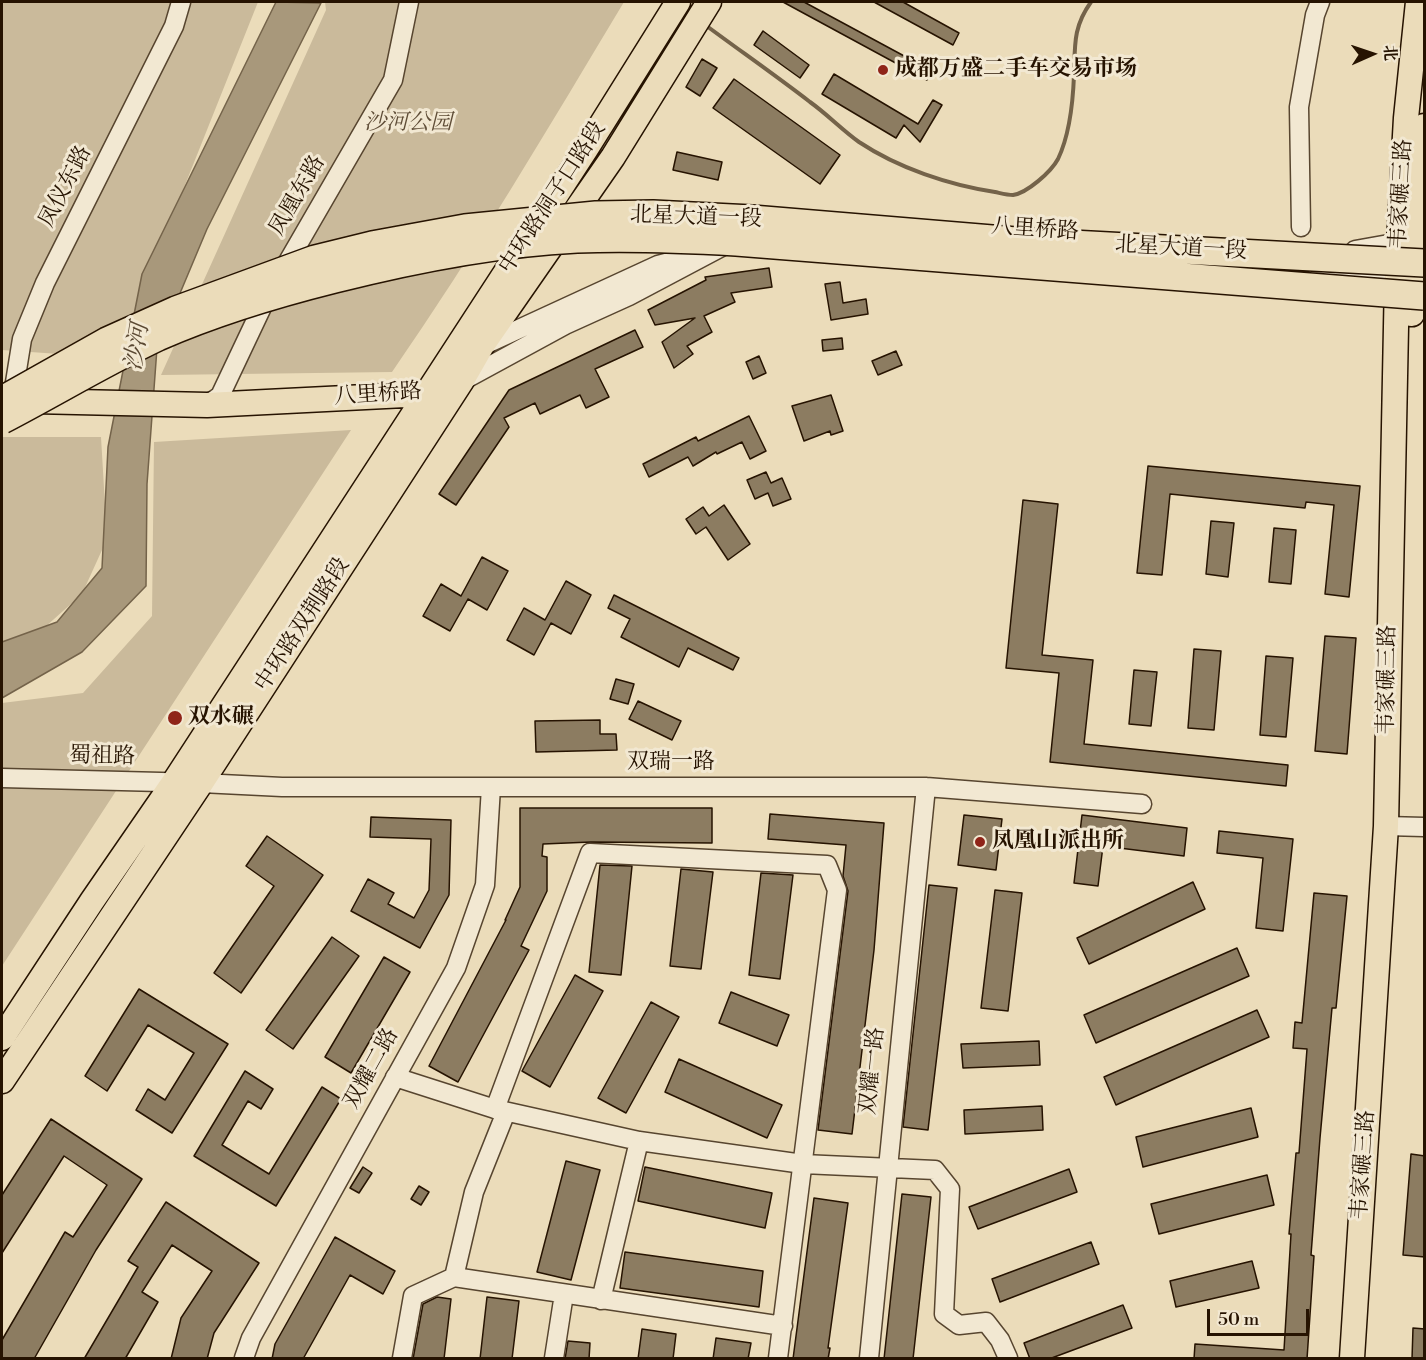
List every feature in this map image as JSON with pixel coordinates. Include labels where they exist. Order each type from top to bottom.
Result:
[{"type":"highway","name":"北星大道一段","points":[[4,405],[106,341],[176,310],[315,259],[372,245],[465,228],[584,216],[653,214],[719,217],[1414,277]]},
{"type":"main road","name":"中环路洞子口路段","points":[[425,394],[586,149],[678,2]]},
{"type":"main road","name":"中环路洞子口路段","points":[[481,346],[613,157],[709,2]]},
{"type":"main road","name":"韦家碾三路","points":[[1414,277],[1406,118],[1418,2]]},
{"type":"main road","name":"韦家碾三路","points":[[1362,1359],[1392,826],[1414,277],[1425,126]]},
{"type":"main road","name":"中环路双荆路段","points":[[2,1081],[201,783],[481,346]]},
{"type":"main road","name":"八里桥路","points":[[4,405],[95,402],[207,405],[425,394],[460,382]]},
{"type":"main road","name":"中环路双荆路段","points":[[2,1038],[174,782],[425,394]]},
{"type":"main road","name":"韦家碾三路","points":[[1352,1359],[1392,826]]},
{"type":"street","name":"凤仪东路","points":[[4,405],[22,339],[45,283],[174,26],[181,2]]},
{"type":"street","name":"凤凰东路","points":[[207,405],[219,396],[264,303],[393,80],[409,2]]},
{"type":"street","points":[[1301,227],[1299,107],[1315,15],[1320,2]]},
{"type":"street","name":"八里桥路","points":[[460,382],[564,325],[629,296],[755,230],[810,219],[850,216],[1330,253],[1370,249],[1414,277]]},
{"type":"street","name":"八里桥路","points":[[481,346],[658,265],[759,236],[786,234],[1084,251],[1414,277]]},
{"type":"street","name":"八里桥路","points":[[721,248],[813,257],[829,261],[941,254],[1367,296],[1414,277]]},
{"type":"street","name":"蜀祖路","points":[[2,778],[201,783]]},
{"type":"street","name":"双瑞一路","points":[[201,783],[282,787],[926,787],[1142,804]]},
{"type":"street","name":"双耀二路","points":[[244,1359],[251,1338],[456,968],[485,885],[491,787]]},
{"type":"street","name":"双耀一路","points":[[869,1359],[926,787]]},
{"type":"street","points":[[1392,826],[1425,827]]},
{"type":"street","points":[[454,1277],[474,1192],[590,853],[826,865],[837,890],[778,1359]]},
{"type":"street","points":[[395,1077],[501,1110],[639,1141],[803,1164],[935,1170],[950,1190],[944,1314],[959,1325],[986,1322],[1000,1340],[1008,1359]]},
{"type":"street","points":[[601,1300],[639,1141]]},
{"type":"street","points":[[402,1359],[413,1296],[454,1277],[783,1326]]},
{"type":"street","points":[[554,1359],[564,1294]]},
{"type":"green space","points":[[2,2],[258,2],[116,358],[2,350]]},
{"type":"green space","name":"沙河公园","points":[[325,2],[624,2],[482,235],[392,372],[161,375],[326,10]]},
{"type":"green space","points":[[351,430],[2,966],[2,703],[83,693],[152,616],[154,442]]},
{"type":"green space","points":[[2,437],[101,437],[107,539],[82,594],[44,628],[2,651]]},
{"type":"water","name":"沙河","points":[[276,2],[321,3],[207,229],[157,348],[147,484],[146,586],[82,652],[2,698],[2,642],[57,622],[102,568],[108,447],[142,274]]},
{"type":"building","points":[[783,2],[804,2],[932,71],[927,80]]},
{"type":"building","points":[[874,2],[903,2],[959,33],[953,45]]},
{"type":"building","points":[[763,31],[809,65],[800,78],[754,45]]},
{"type":"building","points":[[702,59],[717,68],[700,96],[686,87]]},
{"type":"building","points":[[834,74],[918,124],[933,100],[942,105],[920,142],[904,125],[896,138],[822,94]]},
{"type":"building","points":[[734,79],[840,155],[820,184],[713,108]]},
{"type":"building","points":[[677,152],[722,162],[718,180],[673,170]]},
{"type":"building","points":[[769,268],[772,287],[731,293],[735,302],[704,316],[712,332],[687,346],[693,354],[674,368],[662,342],[695,318],[655,325],[648,310],[706,280],[705,277]]},
{"type":"building","points":[[840,282],[843,303],[866,299],[868,314],[831,320],[825,284]]},
{"type":"building","points":[[635,330],[643,347],[595,369],[609,397],[586,408],[580,395],[540,414],[535,403],[504,418],[509,427],[456,505],[439,494],[509,390]]},
{"type":"building","points":[[842,338],[843,349],[823,351],[822,340]]},
{"type":"building","points":[[896,351],[902,365],[878,375],[872,361]]},
{"type":"building","points":[[759,356],[766,373],[753,379],[746,362]]},
{"type":"building","points":[[831,395],[843,431],[831,435],[830,431],[804,441],[792,406]]},
{"type":"building","points":[[749,416],[766,451],[750,459],[742,442],[717,454],[716,452],[693,466],[688,457],[649,477],[643,464],[696,437],[698,441]]},
{"type":"building","points":[[1148,466],[1360,486],[1349,597],[1325,594],[1334,505],[1306,502],[1305,508],[1170,494],[1162,575],[1137,573]]},
{"type":"building","points":[[766,472],[771,483],[782,478],[791,499],[773,506],[768,493],[755,499],[747,480]]},
{"type":"building","points":[[1023,500],[1058,504],[1042,655],[1093,660],[1084,744],[1288,765],[1286,786],[1050,762],[1059,673],[1006,668]]},
{"type":"building","points":[[724,505],[750,544],[728,560],[706,527],[696,534],[686,519],[703,507],[709,516]]},
{"type":"building","points":[[1211,521],[1234,523],[1228,577],[1206,574]]},
{"type":"building","points":[[1274,528],[1296,530],[1291,584],[1269,582]]},
{"type":"building","points":[[482,557],[508,571],[487,610],[468,599],[450,631],[423,616],[441,584],[461,596]]},
{"type":"building","points":[[566,581],[591,595],[571,634],[551,623],[534,655],[507,640],[524,608],[545,620]]},
{"type":"building","points":[[614,595],[739,658],[733,670],[688,648],[679,667],[621,637],[630,619],[608,608]]},
{"type":"building","points":[[1325,636],[1356,638],[1347,754],[1315,751]]},
{"type":"building","points":[[1194,649],[1221,651],[1214,730],[1188,728]]},
{"type":"building","points":[[1266,656],[1293,658],[1286,737],[1260,735]]},
{"type":"building","points":[[1134,670],[1157,672],[1151,726],[1129,724]]},
{"type":"building","points":[[616,679],[634,684],[628,704],[610,699]]},
{"type":"building","points":[[638,701],[681,721],[672,740],[629,719]]},
{"type":"building","points":[[600,720],[600,734],[616,734],[617,750],[536,752],[535,721]]},
{"type":"building","points":[[520,808],[712,808],[712,843],[543,844],[542,856],[547,857],[547,891],[521,946],[529,950],[458,1082],[429,1066],[506,920],[520,887]]},
{"type":"building","points":[[770,814],[884,823],[874,950],[852,1134],[818,1130],[848,891],[843,876],[846,845],[768,839]]},
{"type":"building","name":"凤凰山派出所","points":[[964,815],[1002,819],[996,870],[958,865]]},
{"type":"building","points":[[1082,815],[1187,828],[1184,856],[1103,846],[1098,886],[1074,883]]},
{"type":"building","points":[[371,817],[451,820],[449,895],[420,948],[351,911],[368,879],[394,893],[388,904],[414,918],[429,890],[431,839],[370,837]]},
{"type":"building","points":[[1219,831],[1293,839],[1283,931],[1256,928],[1263,858],[1217,853]]},
{"type":"building","points":[[267,836],[323,875],[241,993],[214,973],[274,886],[246,866]]},
{"type":"building","points":[[600,865],[632,866],[621,975],[589,972]]},
{"type":"building","points":[[681,869],[713,872],[701,969],[670,966]]},
{"type":"building","points":[[761,873],[793,875],[780,979],[749,975]]},
{"type":"building","points":[[1193,882],[1205,909],[1089,964],[1077,938]]},
{"type":"building","points":[[929,885],[957,888],[928,1130],[903,1127]]},
{"type":"building","points":[[995,890],[1022,893],[1008,1011],[981,1008]]},
{"type":"building","points":[[1314,893],[1347,896],[1336,1008],[1332,1008],[1320,1138],[1311,1255],[1314,1256],[1307,1359],[1194,1359],[1195,1344],[1284,1350],[1291,1234],[1289,1234],[1296,1153],[1299,1153],[1307,1049],[1293,1048],[1295,1022],[1302,1023]]},
{"type":"building","points":[[332,937],[359,956],[293,1049],[266,1030]]},
{"type":"building","points":[[1237,948],[1249,976],[1096,1043],[1084,1015]]},
{"type":"building","points":[[384,957],[410,972],[351,1073],[325,1057]]},
{"type":"building","points":[[575,975],[603,991],[550,1087],[522,1071]]},
{"type":"building","points":[[139,989],[228,1044],[172,1133],[136,1110],[148,1089],[165,1100],[194,1053],[148,1025],[107,1091],[85,1076]]},
{"type":"building","points":[[731,992],[789,1015],[777,1046],[719,1023]]},
{"type":"building","points":[[651,1002],[679,1017],[626,1113],[598,1098]]},
{"type":"building","points":[[1257,1010],[1269,1037],[1116,1105],[1104,1077]]},
{"type":"building","points":[[1039,1041],[1040,1065],[963,1068],[961,1044]]},
{"type":"building","points":[[679,1059],[782,1105],[767,1138],[665,1092]]},
{"type":"building","points":[[245,1071],[273,1089],[261,1109],[248,1101],[222,1145],[269,1174],[322,1087],[341,1099],[276,1206],[194,1156]]},
{"type":"building","points":[[1042,1106],[1043,1130],[965,1134],[964,1110]]},
{"type":"building","points":[[1251,1108],[1258,1137],[1143,1167],[1136,1137]]},
{"type":"building","points":[[51,1119],[142,1179],[96,1250],[34,1359],[2,1359],[2,1340],[65,1232],[73,1237],[107,1185],[64,1156],[2,1253],[2,1195]]},
{"type":"building","points":[[1411,1154],[1425,1156],[1425,1257],[1403,1255]]},
{"type":"building","points":[[566,1161],[600,1170],[571,1280],[537,1272]]},
{"type":"building","points":[[363,1167],[372,1173],[359,1193],[350,1188]]},
{"type":"building","points":[[645,1167],[772,1193],[765,1228],[638,1201]]},
{"type":"building","points":[[1069,1169],[1077,1192],[978,1229],[969,1207]]},
{"type":"building","points":[[1267,1175],[1274,1205],[1159,1234],[1151,1204]]},
{"type":"building","points":[[419,1186],[429,1192],[421,1205],[411,1199]]},
{"type":"building","points":[[902,1194],[931,1197],[913,1359],[884,1359]]},
{"type":"building","points":[[814,1198],[848,1203],[828,1348],[830,1348],[828,1359],[793,1359]]},
{"type":"building","points":[[166,1202],[259,1263],[214,1333],[207,1359],[171,1359],[181,1318],[212,1271],[172,1245],[142,1292],[158,1302],[125,1359],[84,1359],[138,1267],[128,1261]]},
{"type":"building","points":[[335,1237],[395,1271],[383,1294],[350,1275],[303,1359],[272,1359],[275,1344]]},
{"type":"building","points":[[1091,1242],[1099,1264],[1000,1302],[992,1279]]},
{"type":"building","points":[[625,1252],[763,1271],[759,1307],[620,1288]]},
{"type":"building","points":[[1252,1261],[1259,1288],[1176,1307],[1170,1281]]},
{"type":"building","points":[[437,1297],[451,1299],[444,1359],[413,1359],[423,1304]]},
{"type":"building","points":[[487,1297],[519,1301],[512,1359],[480,1359]]},
{"type":"building","points":[[1123,1305],[1132,1328],[1049,1359],[1030,1359],[1024,1343]]},
{"type":"building","points":[[1413,1328],[1425,1329],[1425,1359],[1412,1359]]},
{"type":"building","points":[[642,1329],[676,1334],[673,1359],[638,1359]]},
{"type":"building","points":[[716,1338],[751,1343],[748,1359],[713,1359]]},
{"type":"building","points":[[568,1341],[590,1343],[589,1359],[565,1359]]},
{"type":"waterway","points":[[704,24],[816,107],[859,142],[890,160],[942,180],[1013,195],[1032,186],[1058,159],[1068,129],[1072,107],[1076,37],[1081,20],[1091,2]]},
{"type":"place","name":"成都万盛二手车交易市场","points":[[883,70]]},
{"type":"place","name":"双水碾","points":[[175,718]]},
{"type":"place","name":"凤凰山派出所","points":[[980,842]]}]
